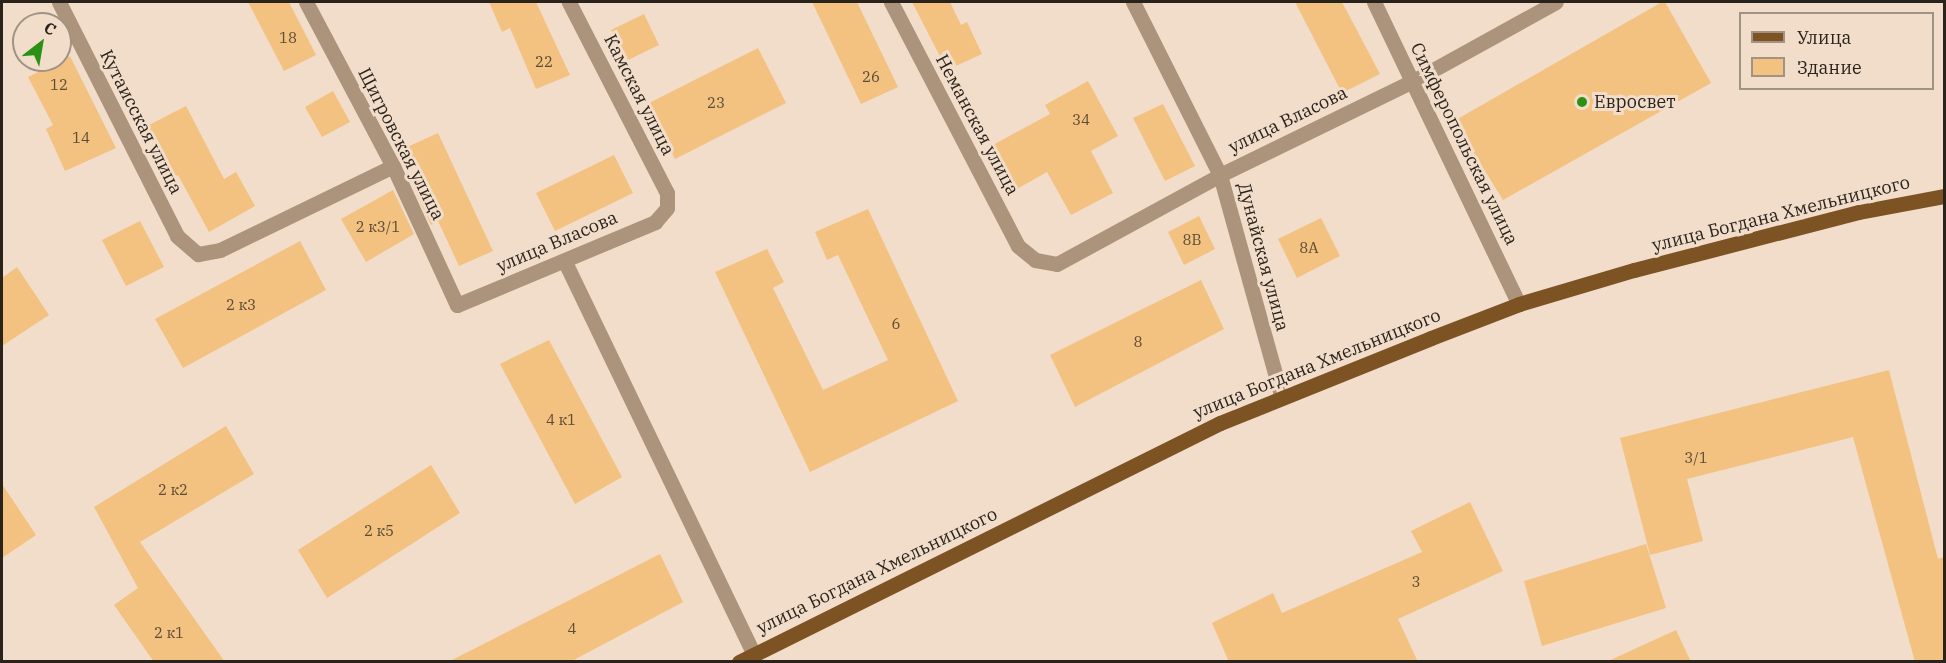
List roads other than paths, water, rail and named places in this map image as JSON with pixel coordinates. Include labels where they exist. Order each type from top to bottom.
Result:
[{"type":"main road","name":"улица Богдана Хмельницкого","points":[[739,662],[1220,423],[1519,304],[1826,221],[1944,196]]},
{"type":"street","name":"Кутаисская улица","points":[[59,2],[177,236],[198,254],[220,250],[393,166]]},
{"type":"street","name":"Щигровская улица","points":[[306,2],[393,166],[457,305]]},
{"type":"street","name":"Камская улица","points":[[568,2],[667,193],[667,208]]},
{"type":"street","name":"Неманская улица","points":[[891,2],[1018,246],[1035,260]]},
{"type":"street","name":"Дунайская улица","points":[[1133,2],[1220,175],[1282,398]]},
{"type":"street","name":"Симферопольская улица","points":[[1374,2],[1519,304]]},
{"type":"street","name":"улица Власова","points":[[1035,260],[1057,264],[1220,175],[1413,81],[1556,2]]},
{"type":"street","name":"улица Власова","points":[[457,305],[566,262],[655,222],[667,208]]},
{"type":"street","points":[[566,262],[754,654]]},
{"type":"place","name":"Евросвет","points":[[1582,102]]}]
